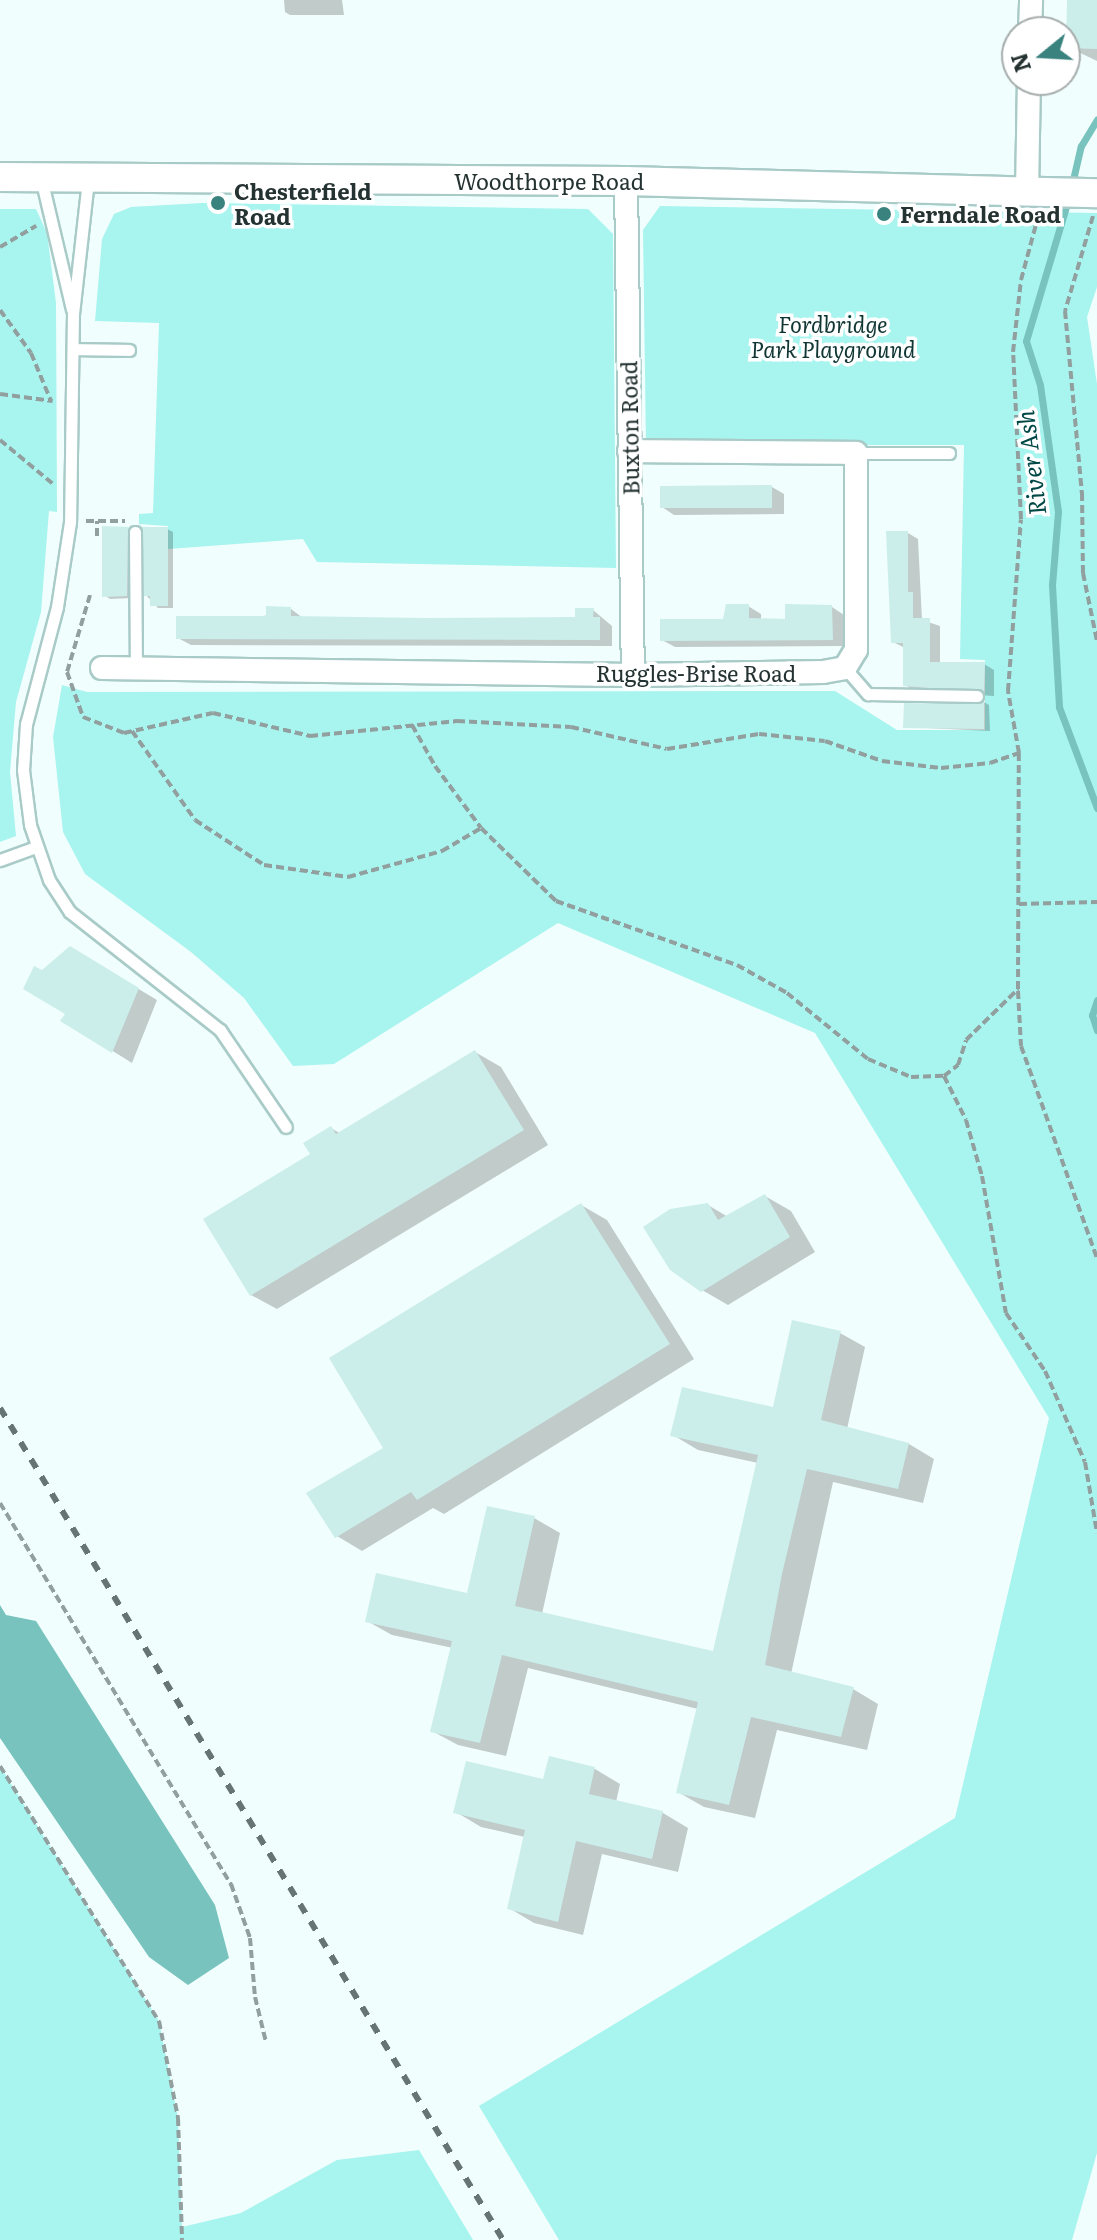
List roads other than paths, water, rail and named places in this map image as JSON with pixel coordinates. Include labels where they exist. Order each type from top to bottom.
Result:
[{"type":"street","points":[[1034,96],[1066,195]]},
{"type":"street","name":"Woodthorpe Road","points":[[0,177],[88,180],[626,181],[1066,195]]},
{"type":"street","name":"Buxton Road","points":[[626,181],[633,675]]},
{"type":"street","points":[[629,451],[856,453],[856,650],[845,668]]},
{"type":"street","name":"Ruggles-Brise Road","points":[[102,668],[633,675],[845,668]]},
{"type":"lane","points":[[41,178],[73,313]]},
{"type":"lane","points":[[88,180],[73,313],[65,563],[24,746],[26,796],[36,847],[70,912],[220,1030],[286,1127]]},
{"type":"lane","points":[[73,349],[129,350]]},
{"type":"lane","points":[[856,453],[949,453]]},
{"type":"lane","points":[[135,532],[136,668]]},
{"type":"lane","points":[[845,668],[868,694],[977,696]]},
{"type":"lane","points":[[0,860],[36,847]]},
{"type":"waterway","name":"River Ash","points":[[1072,184],[1081,146],[1097,119]]},
{"type":"waterway","name":"River Ash","points":[[1068,200],[1026,341],[1040,385],[1058,512],[1052,585],[1059,707],[1097,808]]},
{"type":"waterway","name":"River Ash","points":[[1097,1000],[1092,1015],[1097,1030]]},
{"type":"railway","points":[[0,1408],[503,2240]]},
{"type":"place","name":"Chesterfield Road","points":[[218,203]]},
{"type":"place","name":"Ferndale Road","points":[[884,214]]},
{"type":"park label","name":"Fordbridge Park Playground","points":[[833,336]]}]
